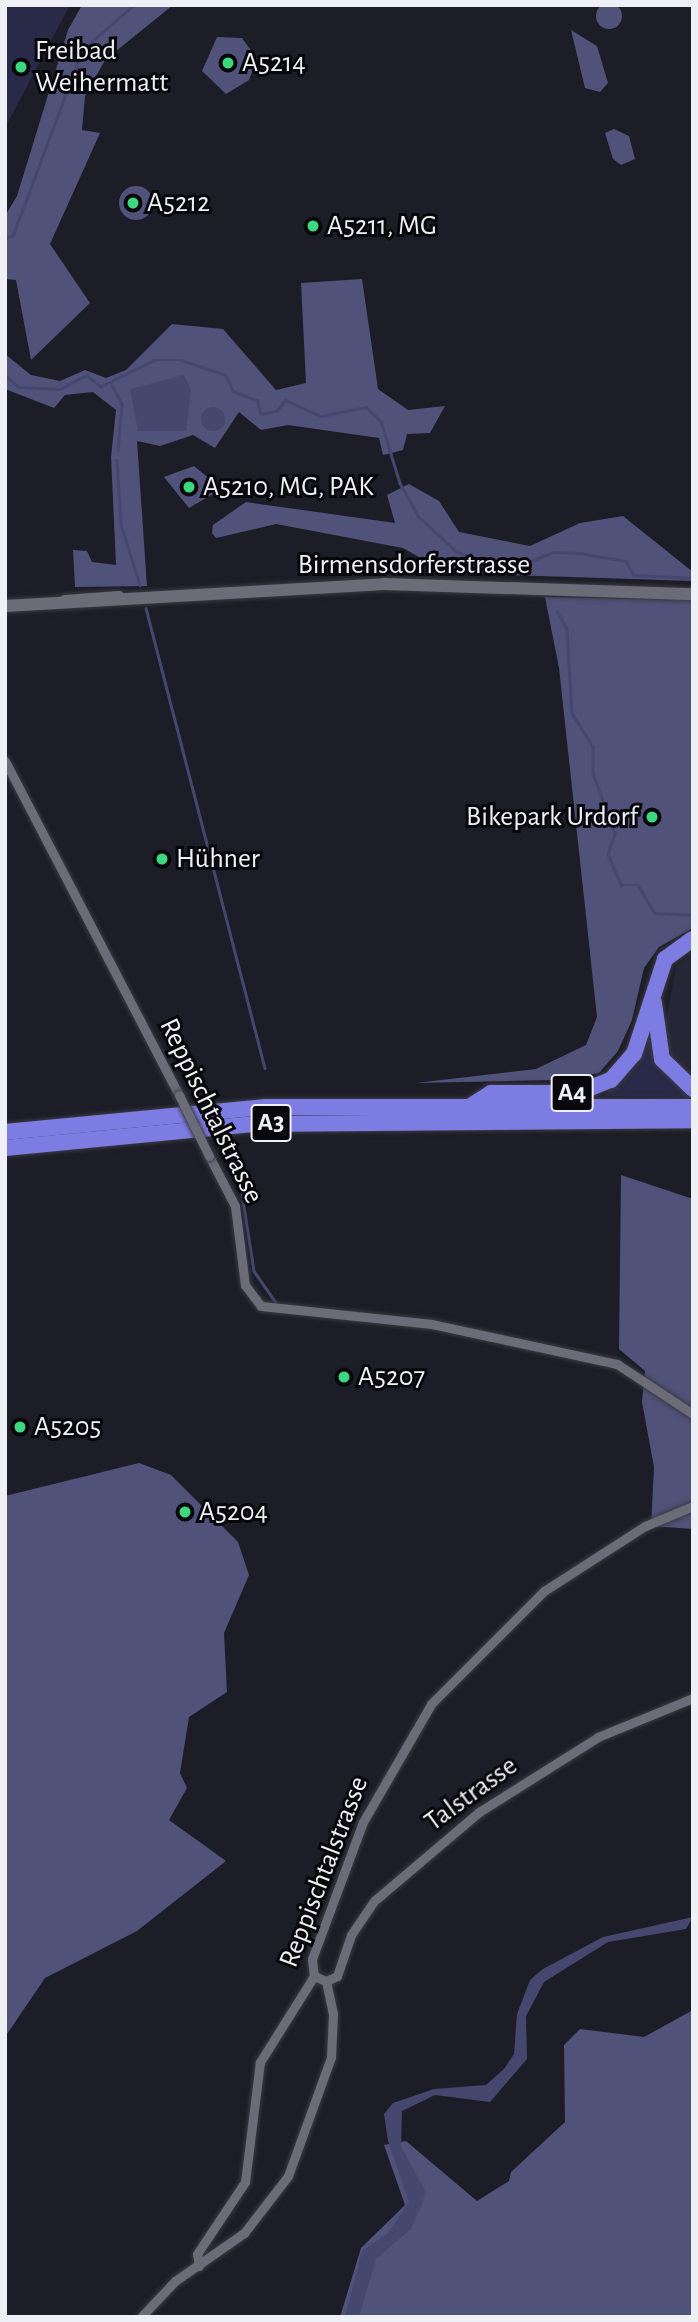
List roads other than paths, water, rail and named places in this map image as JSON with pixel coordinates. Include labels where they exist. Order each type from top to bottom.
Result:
[{"type":"highway","points":[[693,939],[657,972],[649,1029],[669,1070],[693,1089]]},
{"type":"highway","points":[[649,1029],[662,974],[693,946]]},
{"type":"highway","name":"A4","points":[[472,1105],[491,1093],[566,1094],[600,1086],[629,1063],[649,1029]]},
{"type":"highway","name":"A3","points":[[5,1132],[265,1107],[693,1107]]},
{"type":"highway","name":"A4","points":[[601,1120],[693,1129]]},
{"type":"highway","name":"A3","points":[[5,1148],[256,1124],[693,1120]]},
{"type":"main road","name":"Birmensdorferstrasse","points":[[5,606],[384,584],[693,594]]},
{"type":"street","name":"Reppischtalstrasse","points":[[5,761],[235,1206],[245,1285],[261,1306],[432,1324],[617,1364],[693,1414]]},
{"type":"street","name":"Reppischtalstrasse","points":[[199,2266],[197,2254],[245,2182],[262,2057],[314,1976],[312,1959],[363,1822],[403,1744],[441,1692],[507,1622],[560,1579],[650,1523],[693,1506]]},
{"type":"street","name":"Talstrasse","points":[[326,1981],[337,1976],[351,1935],[374,1901],[480,1812],[598,1737],[693,1698]]},
{"type":"street","points":[[141,2317],[260,2217],[298,2157],[332,2048],[326,1981],[314,1976]]},
{"type":"waterway","points":[[5,239],[13,235],[82,50],[134,5]]},
{"type":"waterway","points":[[5,375],[19,387],[60,389],[86,375],[101,386],[154,360],[181,360],[226,375],[233,391],[257,400],[261,414],[277,411],[285,400],[321,416],[366,407],[381,421],[400,483],[419,517],[457,552],[510,570],[553,552],[580,553],[626,561],[634,575],[693,578]]},
{"type":"waterway","points":[[111,383],[122,404],[118,450]]},
{"type":"waterway","points":[[117,460],[121,524],[140,585]]},
{"type":"waterway","points":[[146,608],[265,1068]]},
{"type":"waterway","points":[[557,611],[567,629],[572,713],[593,747],[593,773],[615,834],[608,854],[621,885],[638,885],[655,913],[693,915]]},
{"type":"waterway","points":[[239,1174],[254,1271],[277,1304]]},
{"type":"place","name":"A5214","points":[[228,63]]},
{"type":"place","name":"Freibad Weihermatt","points":[[21,67]]},
{"type":"place","name":"A5212","points":[[133,203]]},
{"type":"place","name":"A5211, MG","points":[[313,226]]},
{"type":"place","name":"A5210, MG, PAK","points":[[189,487]]},
{"type":"place","name":"Bikepark Urdorf","points":[[652,817]]},
{"type":"place","name":"Hühner","points":[[162,859]]},
{"type":"place","name":"A5207","points":[[344,1377]]},
{"type":"place","name":"A5205","points":[[20,1427]]},
{"type":"place","name":"A5204","points":[[185,1512]]}]
